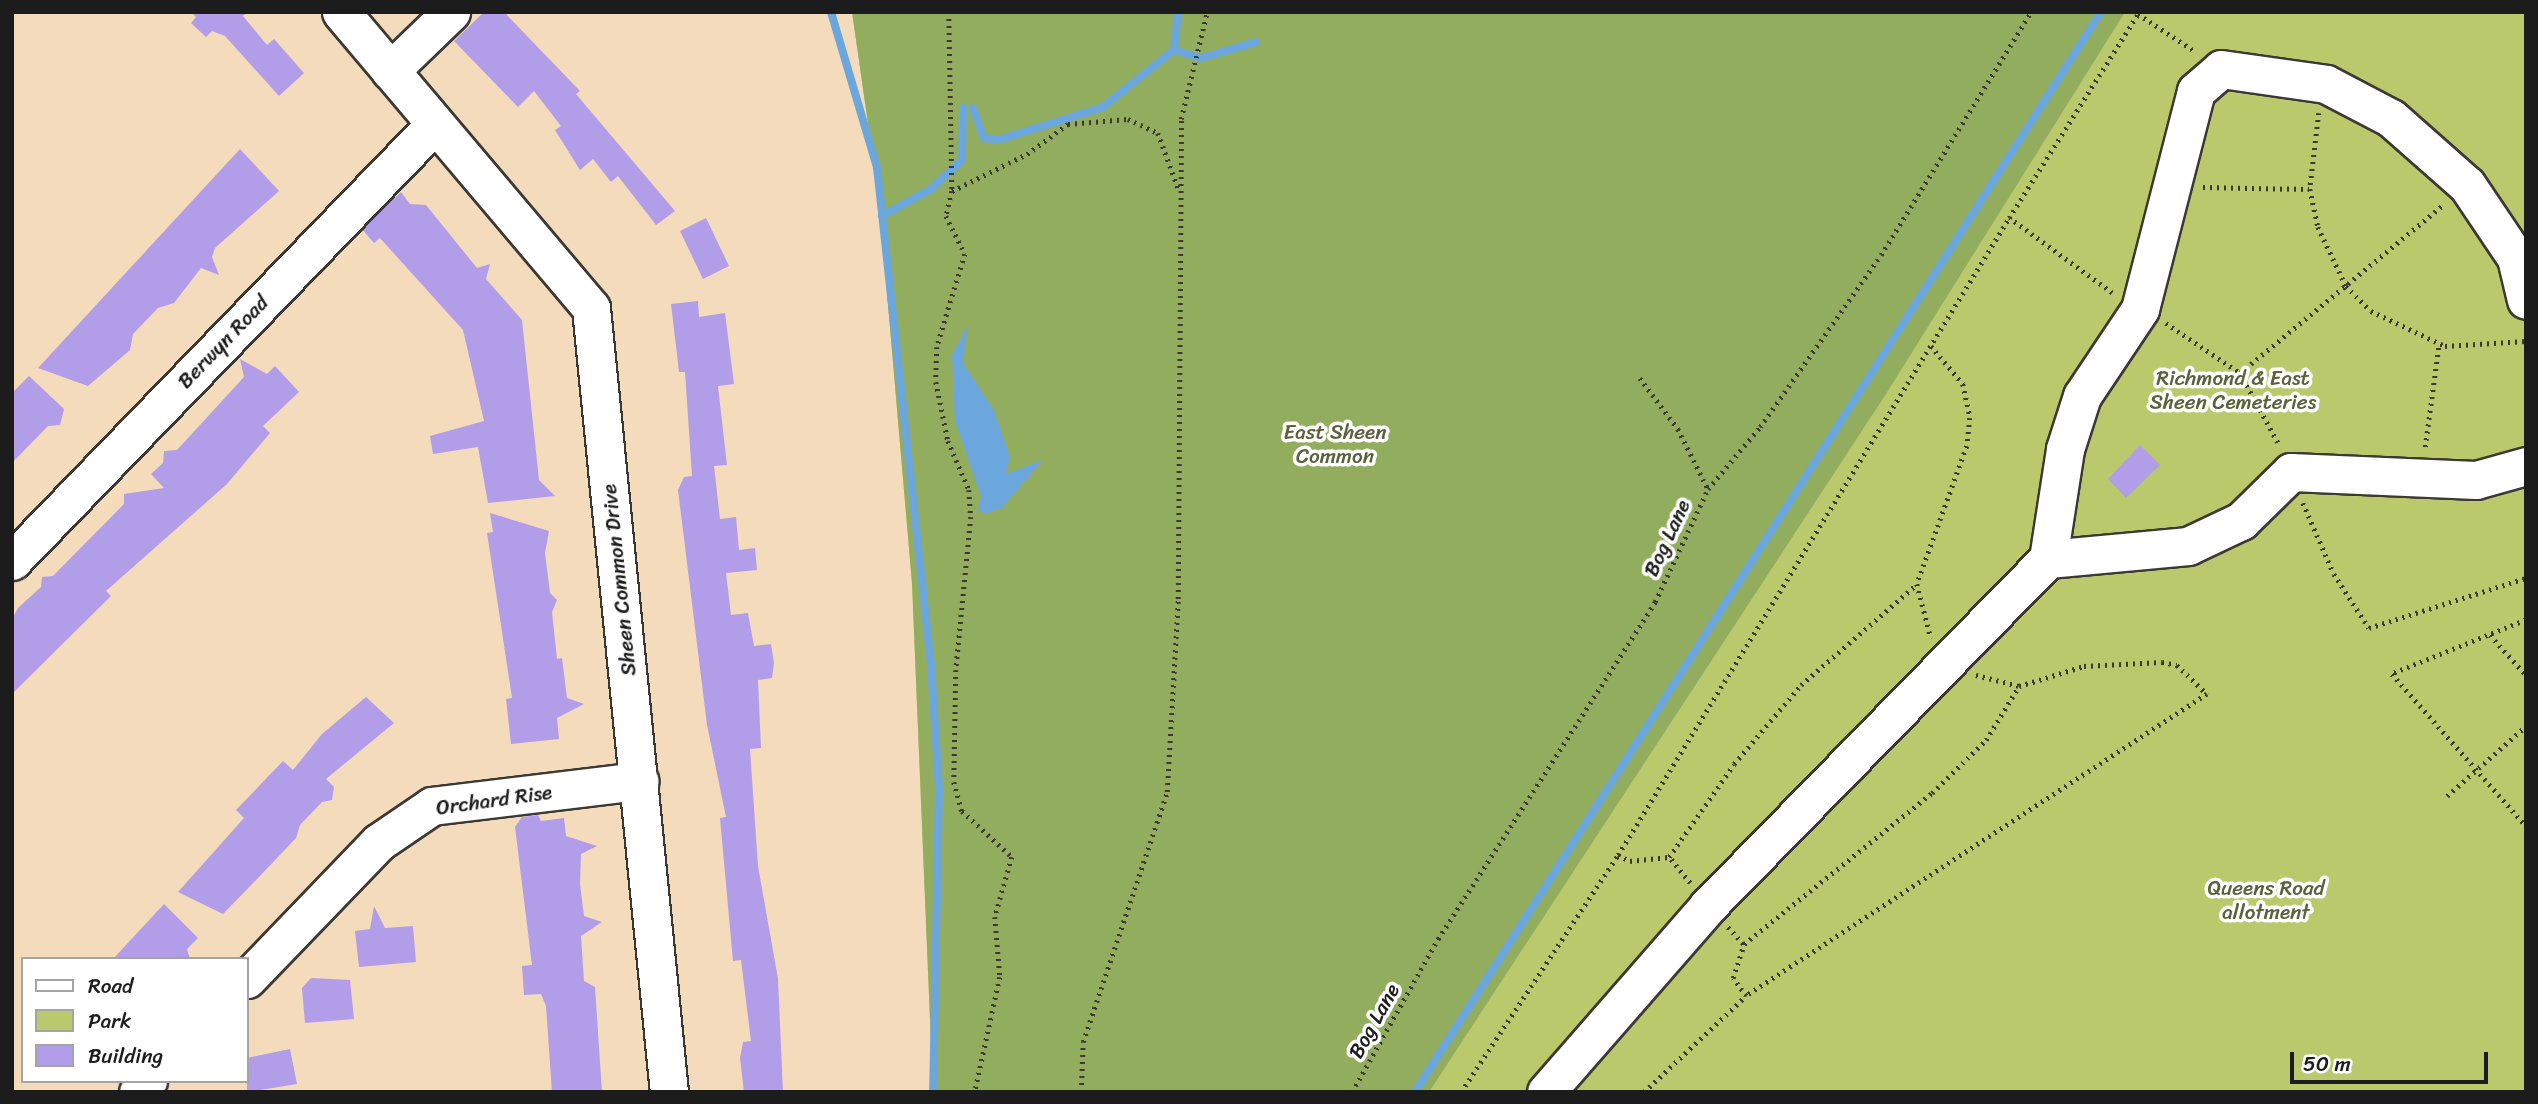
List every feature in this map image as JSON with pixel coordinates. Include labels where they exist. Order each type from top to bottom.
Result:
[{"type":"street","name":"Sheen Common Drive","points":[[341,12],[591,308],[669,1092]]},
{"type":"street","points":[[390,71],[451,12]]},
{"type":"street","points":[[1546,1092],[1708,906],[2048,559],[2065,450],[2082,396],[2140,309],[2196,91],[2221,69],[2326,84],[2391,118],[2467,184],[2516,258],[2526,300]]},
{"type":"street","name":"Berwyn Road","points":[[12,561],[435,124]]},
{"type":"street","points":[[2048,559],[2188,546],[2241,521],[2291,472],[2476,480],[2526,466]]},
{"type":"street","name":"Orchard Rise","points":[[248,978],[379,842],[432,806],[640,781]]},
{"type":"path","points":[[949,12],[952,191],[946,216],[965,254],[937,348],[936,382],[948,441],[970,490],[971,517],[956,670],[954,782],[962,811],[1012,857],[995,917],[1000,976],[975,1092]]},
{"type":"path","points":[[1081,1092],[1083,1042],[1167,792],[1178,599],[1181,119],[1207,12]]},
{"type":"path","name":"Bog Lane","points":[[1352,1092],[1438,939],[1655,603],[1709,489],[1760,427],[1881,255],[2031,12]]},
{"type":"path","points":[[1461,1092],[1618,855],[2009,218],[2139,13],[2221,69]]},
{"type":"path","points":[[2326,84],[2309,189],[2326,247],[2346,286],[2371,311],[2439,344],[2480,348],[2526,341]]},
{"type":"path","points":[[952,191],[1027,154],[1068,124],[1128,119],[1158,133],[1181,196]]},
{"type":"path","points":[[2240,373],[2467,184]]},
{"type":"path","points":[[2170,187],[2309,189]]},
{"type":"path","points":[[2009,218],[2140,309]]},
{"type":"path","points":[[2421,479],[2439,344]]},
{"type":"path","points":[[1618,855],[1630,861],[1670,857],[1734,764],[1801,685],[1917,584],[1967,446],[1970,418],[1962,384],[1931,346]]},
{"type":"path","points":[[1640,378],[1678,429],[1709,489]]},
{"type":"path","points":[[1644,1092],[1746,996],[2207,694],[2176,665],[2162,662],[2084,666],[2019,686],[1994,682],[1947,660],[1933,643],[1917,584]]},
{"type":"path","points":[[2526,620],[2392,674],[2526,826]]},
{"type":"path","points":[[2490,635],[2526,675]]},
{"type":"path","points":[[1746,996],[1733,978],[1744,944],[1932,793],[1986,740],[2019,686]]},
{"type":"path","points":[[2447,796],[2526,726]]},
{"type":"path","points":[[1670,857],[1708,906],[1744,944]]},
{"type":"green space","points":[[852,12],[2526,12],[2526,1092],[933,1092],[912,583],[879,200]]},
{"type":"green space","name":"East Sheen Common","points":[[852,12],[2125,12],[1886,394],[1429,1092],[933,1092],[912,583],[879,200]]},
{"type":"water","points":[[968,325],[963,363],[994,410],[1010,457],[1006,474],[1043,460],[1002,508],[985,514],[978,510],[981,496],[955,421],[952,355]]},
{"type":"building","points":[[191,12],[247,12],[243,16],[267,45],[274,39],[304,73],[279,96],[225,36],[212,31],[206,37],[191,23],[196,17]]},
{"type":"building","points":[[484,12],[504,12],[580,91],[576,94],[675,211],[656,225],[618,176],[611,182],[593,159],[580,170],[555,130],[561,126],[534,91],[518,107],[454,41]]},
{"type":"building","points":[[240,149],[279,191],[215,248],[212,257],[219,275],[201,268],[174,303],[158,308],[133,334],[130,350],[88,386],[38,368]]},
{"type":"building","points":[[401,192],[410,204],[426,205],[477,268],[490,264],[486,279],[522,320],[539,480],[555,496],[488,503],[478,447],[433,454],[430,436],[484,421],[463,330],[380,238],[374,243],[362,229]]},
{"type":"building","points":[[706,218],[729,266],[703,279],[680,231]]},
{"type":"building","points":[[698,301],[699,317],[725,313],[734,384],[718,386],[727,465],[714,466],[720,519],[736,517],[739,550],[755,548],[757,570],[726,573],[731,615],[748,613],[754,646],[771,644],[774,663],[772,678],[758,680],[761,748],[750,749],[758,866],[778,979],[783,1092],[744,1092],[740,1058],[743,1042],[751,1041],[741,960],[733,961],[720,818],[726,817],[707,725],[678,490],[684,477],[692,476],[685,372],[679,372],[671,304]]},
{"type":"building","points":[[240,359],[267,374],[275,366],[299,392],[263,426],[270,433],[227,484],[106,591],[111,596],[12,694],[12,619],[18,608],[41,587],[42,577],[53,576],[124,504],[124,494],[164,488],[151,474],[163,463],[164,451],[177,450],[244,377]]},
{"type":"building","points":[[29,376],[64,409],[60,425],[48,426],[12,463],[12,393]]},
{"type":"building","points":[[2140,445],[2160,465],[2126,498],[2108,479]]},
{"type":"building","points":[[490,513],[549,531],[545,553],[550,593],[557,600],[552,612],[557,659],[562,658],[567,698],[584,704],[557,718],[559,739],[511,744],[506,699],[512,698],[487,533],[493,532]]},
{"type":"building","points":[[366,697],[394,723],[326,779],[334,787],[332,800],[322,802],[300,825],[296,838],[259,877],[223,914],[178,892],[244,818],[236,810],[283,761],[293,770],[322,734]]},
{"type":"building","points":[[538,815],[541,821],[564,818],[566,836],[597,846],[581,854],[580,884],[584,916],[602,922],[581,936],[584,981],[595,987],[602,1092],[552,1092],[546,1006],[541,994],[524,995],[522,966],[532,965],[515,827],[522,817]]},
{"type":"building","points":[[164,904],[198,938],[187,949],[189,957],[115,957]]},
{"type":"building","points":[[374,906],[385,928],[413,926],[416,962],[359,967],[355,931],[370,929]]},
{"type":"building","points":[[311,978],[350,980],[354,1019],[305,1023],[302,988]]},
{"type":"building","points":[[290,1049],[297,1084],[247,1092],[248,1058]]},
{"type":"waterway","points":[[831,12],[877,167],[931,664],[939,788],[933,1092]]},
{"type":"waterway","points":[[973,108],[984,138],[998,140],[1103,107],[1174,50],[1178,12]]},
{"type":"waterway","points":[[1415,1092],[2101,12]]},
{"type":"waterway","points":[[1174,50],[1201,58],[1256,42]]},
{"type":"waterway","points":[[882,216],[931,189],[962,160],[963,108]]},
{"type":"park label","name":"Richmond & East Sheen Cemeteries","points":[[2233,390]]},
{"type":"park label","name":"Queens Road allotment","points":[[2266,900]]}]
